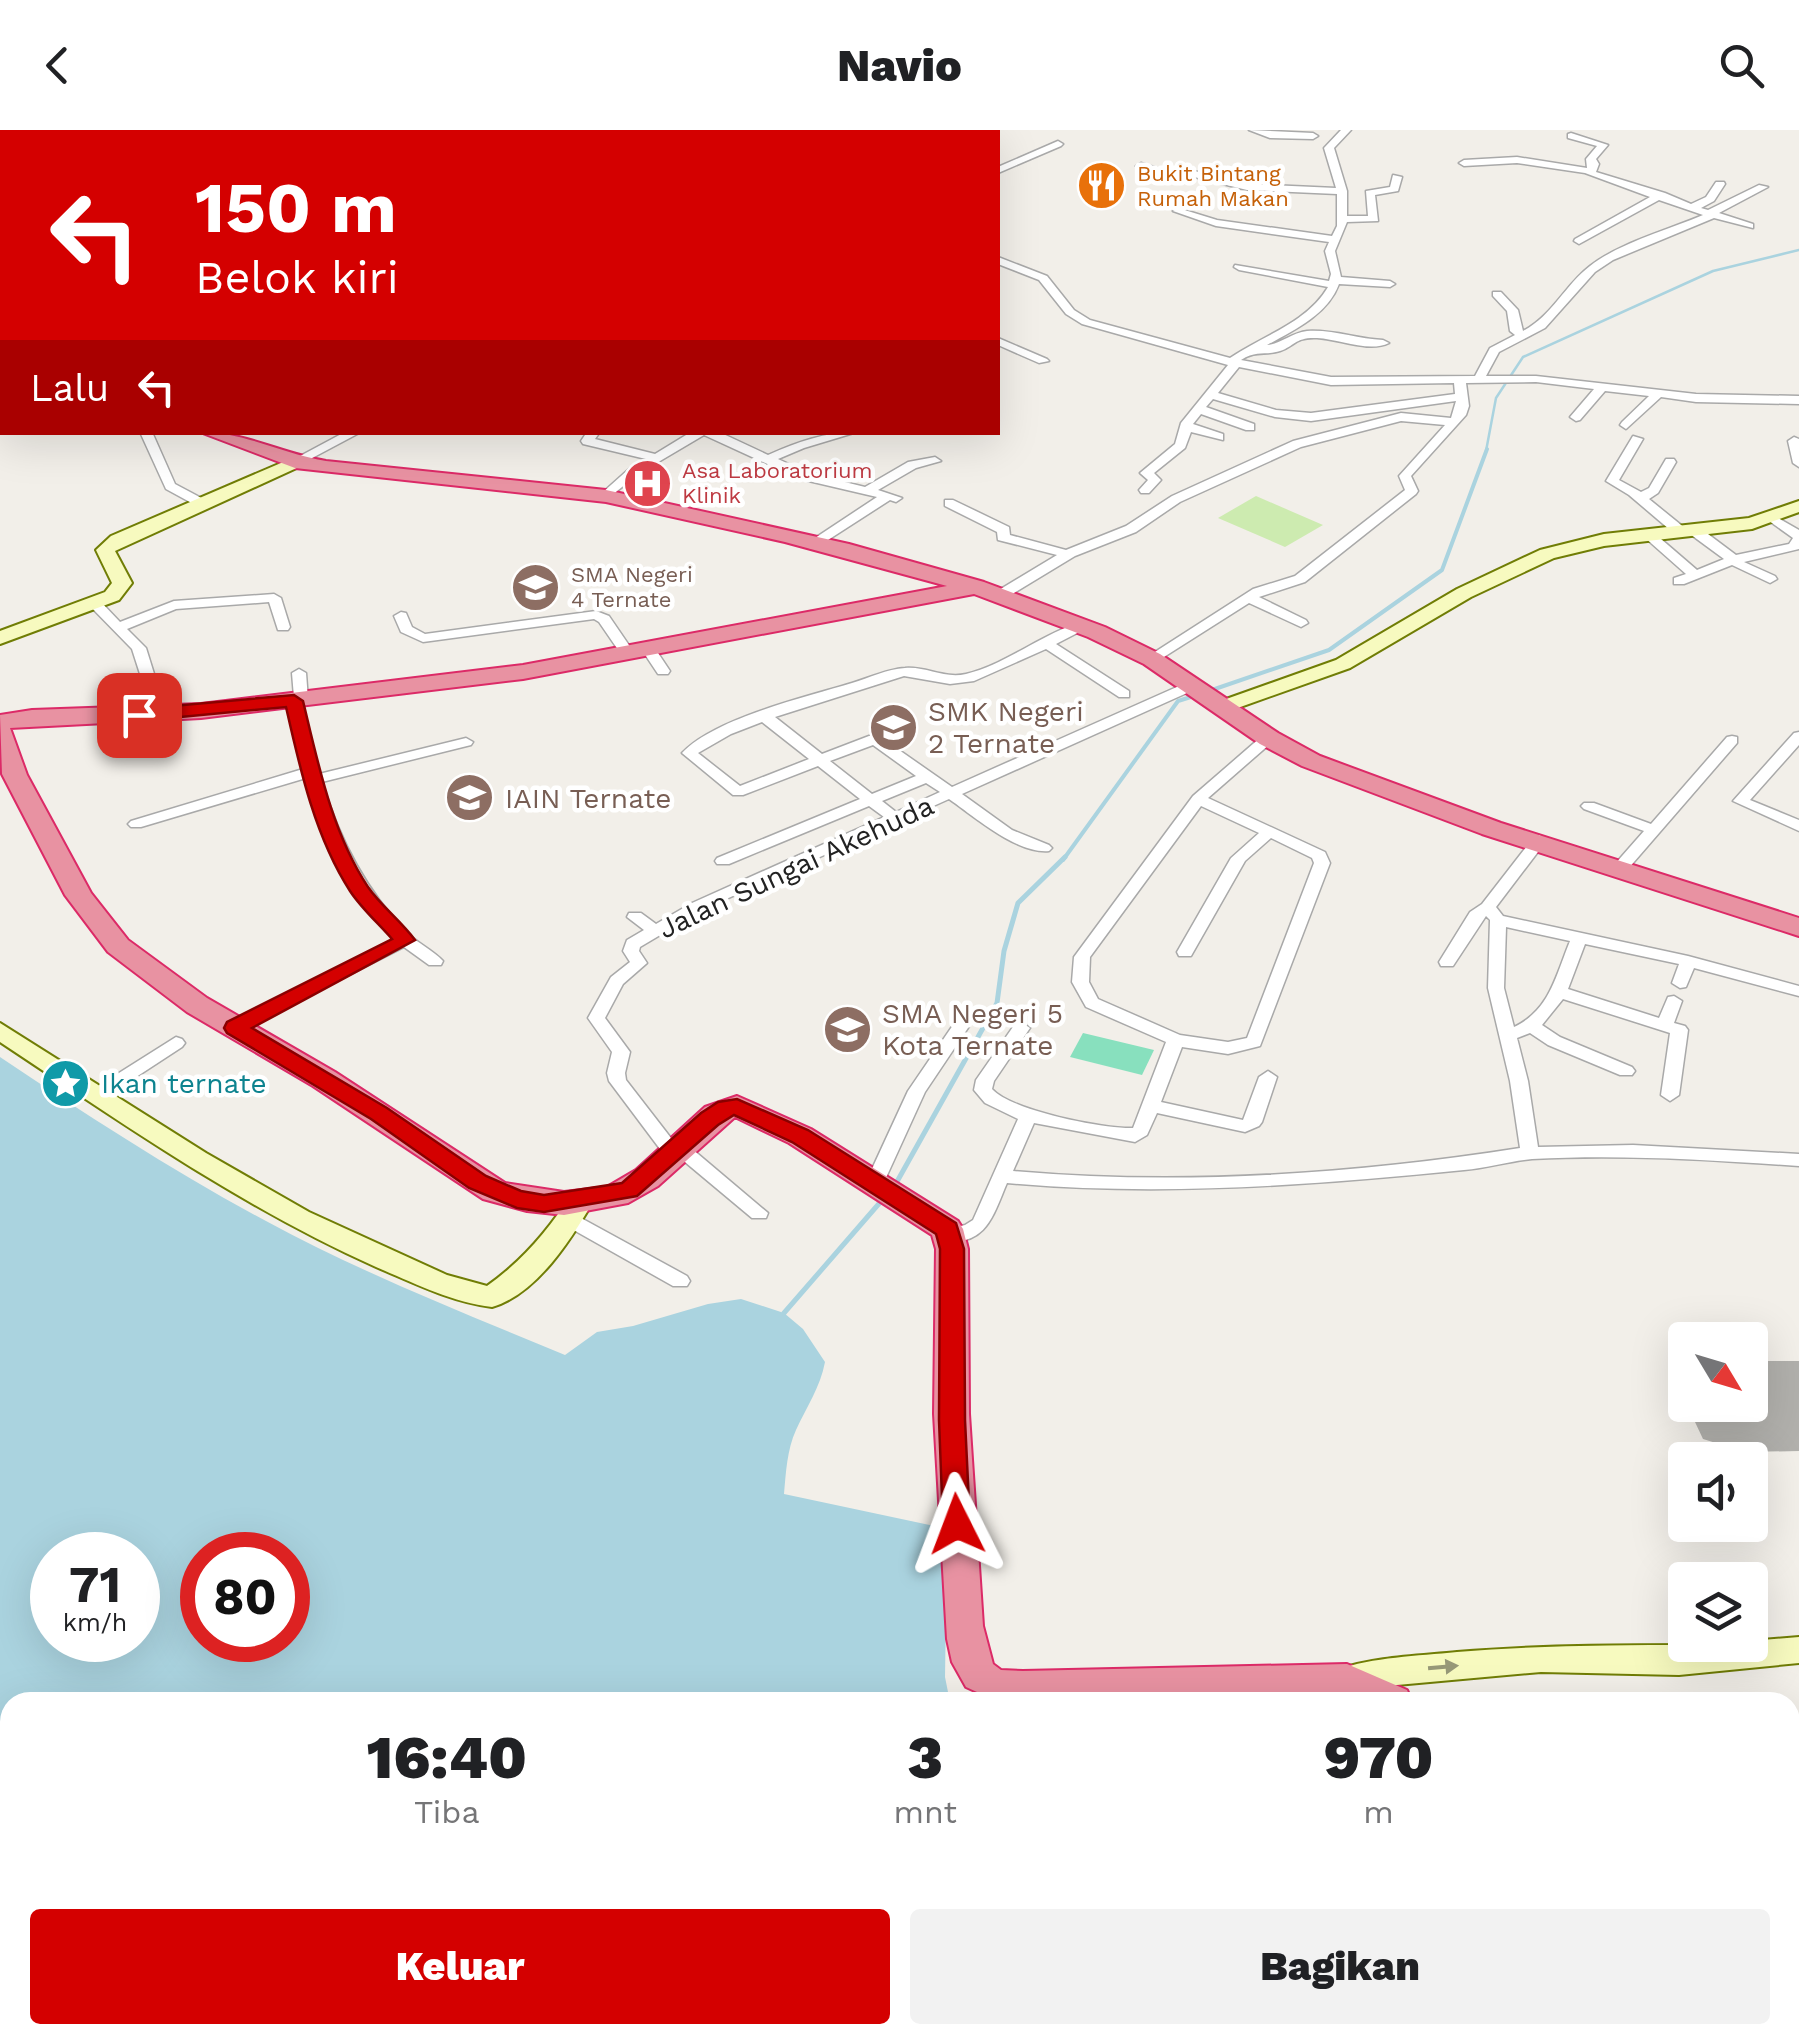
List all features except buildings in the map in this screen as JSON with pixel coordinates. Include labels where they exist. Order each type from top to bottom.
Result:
[{"type":"highway","points":[[218,435],[295,462],[606,496],[814,545],[999,596],[1152,659],[1266,740],[1350,777],[1799,926]]},
{"type":"highway","points":[[0,722],[32,717],[201,711],[646,659],[970,588]]},
{"type":"highway","points":[[0,731],[11,778],[72,884],[106,932],[157,976],[235,1028],[366,1104],[494,1190],[575,1210],[629,1190],[710,1119],[737,1106],[800,1136],[888,1190],[950,1235],[954,1488],[964,1620],[973,1668],[985,1680],[1001,1688],[1347,1680],[1372,1692]]},
{"type":"main road","points":[[0,638],[112,596],[122,583],[106,548],[295,462]]},
{"type":"main road","points":[[1220,705],[1343,664],[1464,593],[1547,554],[1604,540],[1688,532],[1771,518],[1799,506]]},
{"type":"main road","points":[[0,1031],[282,1208],[363,1252],[468,1294],[492,1297],[506,1288],[537,1260],[575,1210]]},
{"type":"main road","points":[[1347,1680],[1397,1671],[1540,1660],[1679,1661],[1799,1650]]},
{"type":"street","points":[[1254,130],[1270,135],[1341,134]]},
{"type":"street","points":[[1300,130],[1313,136]]},
{"type":"street","points":[[1145,490],[1154,480],[1146,473],[1182,444],[1186,426],[1213,395],[1233,362],[1246,350],[1317,310],[1334,282],[1330,251],[1341,219],[1342,191],[1328,152],[1341,134]]},
{"type":"street","points":[[1571,136],[1602,145],[1591,159],[1594,164],[1590,171]]},
{"type":"street","points":[[1000,169],[1058,144]]},
{"type":"street","points":[[1464,164],[1517,160],[1590,171],[1748,226]]},
{"type":"street","points":[[1142,166],[1247,187],[1342,191]]},
{"type":"street","points":[[1341,219],[1374,219],[1370,192],[1394,189],[1397,178]]},
{"type":"street","points":[[1694,206],[1710,199],[1720,184]]},
{"type":"street","points":[[1485,377],[1494,350],[1541,326],[1592,270],[1609,258],[1763,187]]},
{"type":"street","points":[[1580,241],[1661,195]]},
{"type":"street","points":[[1178,211],[1216,223],[1210,230],[1286,244],[1302,236],[1335,240]]},
{"type":"street","points":[[1000,261],[1043,278],[1070,312],[1086,322],[1233,362],[1331,381],[1536,379],[1730,400],[1799,400]]},
{"type":"street","points":[[1000,276],[1016,265]]},
{"type":"street","points":[[1239,266],[1334,282],[1390,284]]},
{"type":"street","points":[[1497,294],[1512,310],[1516,331],[1523,335]]},
{"type":"street","points":[[1246,350],[1278,348],[1289,337],[1304,332],[1383,343]]},
{"type":"street","points":[[1000,342],[1043,362]]},
{"type":"street","points":[[1152,659],[1249,598],[1300,580],[1398,504],[1414,489],[1404,480],[1410,469],[1454,422],[1462,406],[1459,378]]},
{"type":"street","points":[[1576,417],[1602,387]]},
{"type":"street","points":[[1626,425],[1658,394]]},
{"type":"street","points":[[1213,395],[1274,413],[1311,417],[1462,397]]},
{"type":"street","points":[[1198,410],[1250,428]]},
{"type":"street","points":[[999,596],[1068,554],[1131,530],[1176,500],[1297,444],[1401,416],[1454,422]]},
{"type":"street","points":[[1186,426],[1219,438]]},
{"type":"street","points":[[147,435],[170,486],[203,504]]},
{"type":"street","points":[[295,462],[349,435]]},
{"type":"street","points":[[591,435],[587,440],[657,458]]},
{"type":"street","points":[[606,496],[634,471],[695,435]]},
{"type":"street","points":[[715,435],[804,476],[892,497],[814,545]]},
{"type":"street","points":[[769,459],[800,445],[840,435]]},
{"type":"street","points":[[1637,438],[1612,481],[1688,532],[1770,579]]},
{"type":"street","points":[[1794,441],[1799,463]]},
{"type":"street","points":[[869,490],[912,465],[934,461]]},
{"type":"street","points":[[1641,498],[1654,490],[1670,462]]},
{"type":"street","points":[[949,503],[1004,530],[1003,537],[1068,554]]},
{"type":"street","points":[[1679,581],[1734,560],[1794,547],[1799,538],[1771,518]]},
{"type":"street","points":[[1649,536],[1695,575]]},
{"type":"street","points":[[119,628],[174,606],[273,598],[283,627]]},
{"type":"street","points":[[1249,598],[1301,622]]},
{"type":"street","points":[[95,604],[139,648],[148,677]]},
{"type":"street","points":[[401,616],[406,629],[423,638],[596,615],[646,659]]},
{"type":"street","points":[[1044,848],[1007,834],[874,738],[738,792],[690,757],[694,747],[703,742],[766,716],[903,672],[958,680],[1078,627]]},
{"type":"street","points":[[1046,644],[1124,694]]},
{"type":"street","points":[[298,673],[297,700],[312,776],[325,820],[350,874],[368,902],[405,940],[435,960]]},
{"type":"street","name":"Jalan Sungai Akehuda","points":[[676,1150],[618,1081],[620,1052],[596,1018],[617,981],[639,963],[631,947],[698,906],[1194,686]]},
{"type":"street","points":[[766,716],[895,819]]},
{"type":"street","points":[[1799,736],[1740,801],[1799,826]]},
{"type":"street","points":[[1198,799],[1319,854],[1322,863],[1258,1035],[1249,1046],[1228,1048],[1176,1040],[1092,1003],[1085,996],[1080,968],[1082,957],[1103,926],[1198,799],[1266,740]]},
{"type":"street","points":[[1621,868],[1732,740]]},
{"type":"street","points":[[136,824],[312,776],[466,742]]},
{"type":"street","points":[[722,861],[929,776]]},
{"type":"street","points":[[1589,806],[1654,830]]},
{"type":"street","points":[[1185,952],[1239,858],[1270,831]]},
{"type":"street","points":[[1530,1152],[1496,988],[1493,914],[1539,840]]},
{"type":"street","points":[[1447,962],[1476,916],[1493,914],[1799,991]]},
{"type":"street","points":[[635,917],[655,930]]},
{"type":"street","points":[[1508,1035],[1534,1027],[1545,1018],[1579,938]]},
{"type":"street","points":[[235,1028],[405,940]]},
{"type":"street","points":[[1680,983],[1688,961]]},
{"type":"street","points":[[1557,991],[1680,1032],[1670,1095]]},
{"type":"street","points":[[1664,1025],[1674,1001]]},
{"type":"street","points":[[888,1190],[917,1091],[970,1013]]},
{"type":"street","points":[[1534,1027],[1557,1043],[1626,1070]]},
{"type":"street","points":[[1021,1028],[985,1080],[983,1090],[992,1099],[1028,1116],[1135,1136],[1141,1131],[1176,1040]]},
{"type":"street","points":[[98,1094],[176,1043]]},
{"type":"street","points":[[1151,1106],[1245,1126],[1254,1122],[1268,1077]]},
{"type":"street","points":[[950,1235],[977,1228],[1028,1116]]},
{"type":"street","points":[[676,1150],[759,1213]]},
{"type":"street","points":[[1002,1176],[1064,1184],[1366,1173],[1486,1162],[1530,1152],[1668,1153],[1799,1160]]},
{"type":"street","points":[[575,1210],[680,1281]]},
{"type":"green space","points":[[1256,496],[1323,525],[1285,547],[1218,518]]},
{"type":"green space","points":[[1083,1033],[1154,1050],[1142,1075],[1070,1057]]},
{"type":"water","points":[[0,1057],[164,1163],[302,1240],[565,1355],[597,1332],[708,1304],[741,1299],[784,1313],[803,1329],[825,1362],[817,1389],[793,1438],[784,1494],[939,1527],[948,1692],[0,1692]]},
{"type":"waterway","points":[[1486,451],[1496,398],[1523,357],[1713,271],[1799,250]]},
{"type":"waterway","points":[[1209,691],[1329,650],[1442,570],[1487,449]]},
{"type":"waterway","points":[[1063,860],[1178,701],[1194,696]]},
{"type":"waterway","points":[[894,1187],[997,1003],[1004,951],[1018,903],[1065,857]]},
{"type":"waterway","points":[[784,1313],[883,1199]]},
{"type":"runway","points":[[1768,1407],[1799,1406]]},
{"type":"place","name":"Bukit Bintang Rumah Makan","points":[[1102,186]]},
{"type":"place","name":"Asa Laboratorium Klinik","points":[[647,483]]},
{"type":"place","name":"SMA Negeri 4 Ternate","points":[[536,587]]},
{"type":"place","name":"SMK Negeri 2 Ternate","points":[[893,727]]},
{"type":"place","name":"IAIN Ternate","points":[[470,798]]},
{"type":"place","name":"SMA Negeri 5 Kota Ternate","points":[[847,1029]]},
{"type":"place","name":"Ikan ternate","points":[[66,1083]]},
{"type":"route","points":[[139,715],[294,701],[320,806],[333,838],[368,902],[405,940],[235,1028],[379,1113],[478,1182],[517,1199],[561,1203],[629,1190],[710,1119],[737,1106],[800,1136],[947,1229],[952,1249],[952,1420],[957,1524]]}]
